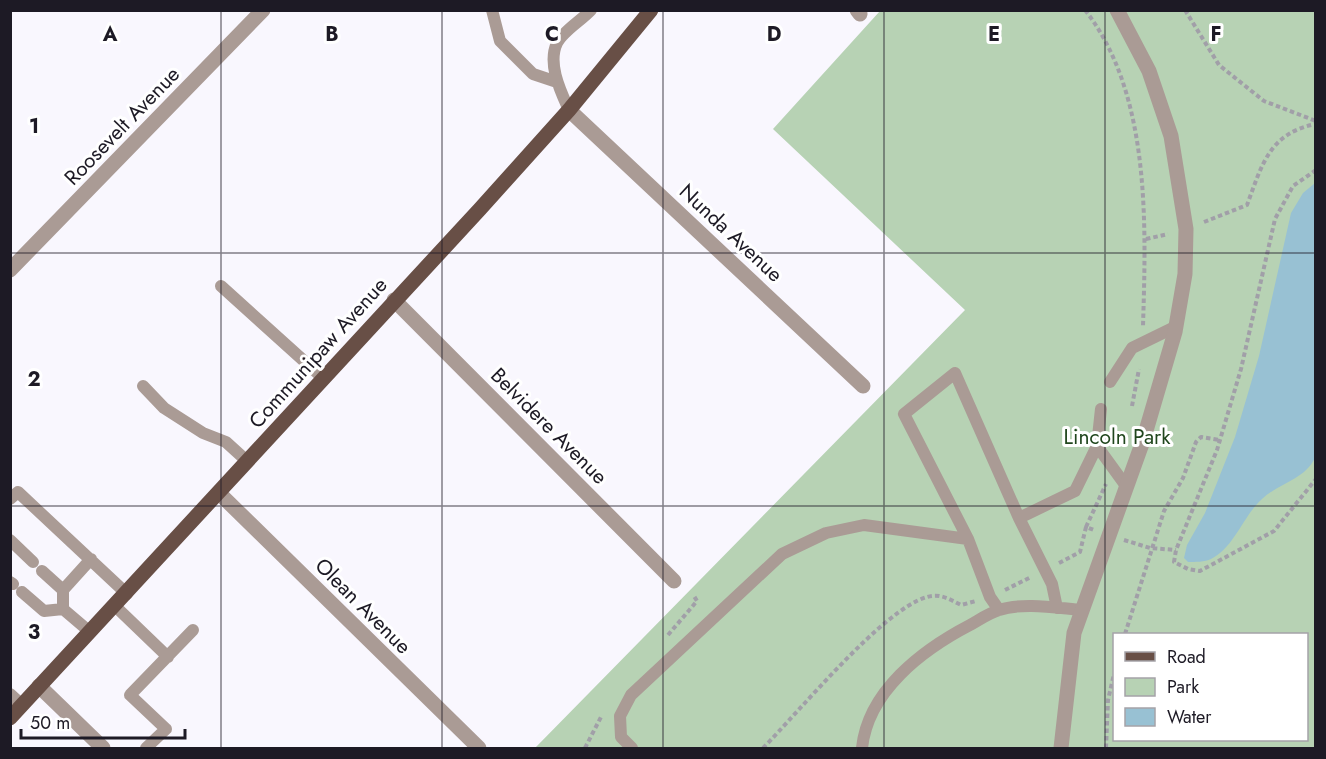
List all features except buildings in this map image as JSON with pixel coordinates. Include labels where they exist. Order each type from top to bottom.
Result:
[{"type":"main road","name":"Communipaw Avenue","points":[[10,718],[127,594],[569,110],[651,10]]},
{"type":"street","name":"Roosevelt Avenue","points":[[10,270],[263,10]]},
{"type":"street","points":[[1061,748],[1074,633],[1143,441],[1177,326],[1185,274],[1186,229],[1172,136],[1149,71],[1117,10]]},
{"type":"street","name":"Nunda Avenue","points":[[569,110],[863,386]]},
{"type":"street","name":"Belvidere Avenue","points":[[394,300],[674,581]]},
{"type":"street","name":"Olean Avenue","points":[[219,493],[479,748]]},
{"type":"street","points":[[39,686],[103,748]]},
{"type":"lane","points":[[492,10],[500,41],[533,74],[557,82]]},
{"type":"lane","points":[[569,110],[557,82],[555,63],[557,43],[591,10]]},
{"type":"lane","points":[[221,286],[324,379]]},
{"type":"lane","points":[[1110,382],[1132,348],[1177,326]]},
{"type":"lane","points":[[999,610],[990,597],[968,540],[904,414],[954,373],[1019,518],[1052,584],[1057,608]]},
{"type":"lane","points":[[143,386],[164,408],[203,433],[226,442],[248,462]]},
{"type":"lane","points":[[1019,518],[1075,491],[1097,446],[1101,409]]},
{"type":"lane","points":[[1097,446],[1126,486]]},
{"type":"lane","points":[[14,495],[91,560],[127,594]]},
{"type":"lane","points":[[632,748],[621,738],[620,716],[631,695],[782,555],[826,533],[864,525],[968,540]]},
{"type":"lane","points":[[10,540],[63,590]]},
{"type":"lane","points":[[63,609],[63,590],[91,560]]},
{"type":"lane","points":[[15,586],[44,611],[63,609],[90,632]]},
{"type":"lane","points":[[115,606],[168,657]]},
{"type":"lane","points":[[862,748],[863,733],[877,704],[909,664],[954,634],[999,610],[1057,608],[1082,610]]},
{"type":"lane","points":[[146,748],[165,729],[130,695],[193,630]]},
{"type":"lane","points":[[10,694],[22,705]]},
{"type":"path","points":[[1085,10],[1104,34],[1126,89],[1135,133],[1146,239]]},
{"type":"path","points":[[1185,10],[1219,65],[1263,101],[1316,122]]},
{"type":"path","points":[[1186,229],[1247,205],[1267,152],[1295,128],[1316,122]]},
{"type":"path","points":[[1316,170],[1293,186],[1275,219],[1241,369],[1220,441],[1176,550],[1174,562],[1188,569],[1200,571],[1274,531],[1316,479]]},
{"type":"path","points":[[1125,633],[1164,511],[1183,478],[1196,442],[1201,437],[1220,441]]},
{"type":"path","points":[[763,748],[874,632],[905,607],[927,597],[942,595],[961,605],[990,597]]},
{"type":"path","points":[[1106,748],[1108,700],[1113,678]]},
{"type":"green space","name":"Lincoln Park","points":[[880,11],[1315,11],[1315,748],[535,748],[965,310],[773,129]]},
{"type":"water","points":[[1315,183],[1315,458],[1298,476],[1269,494],[1255,506],[1232,540],[1219,554],[1206,561],[1188,562],[1184,558],[1187,545],[1205,513],[1235,437],[1259,356],[1291,213],[1303,193]]}]
